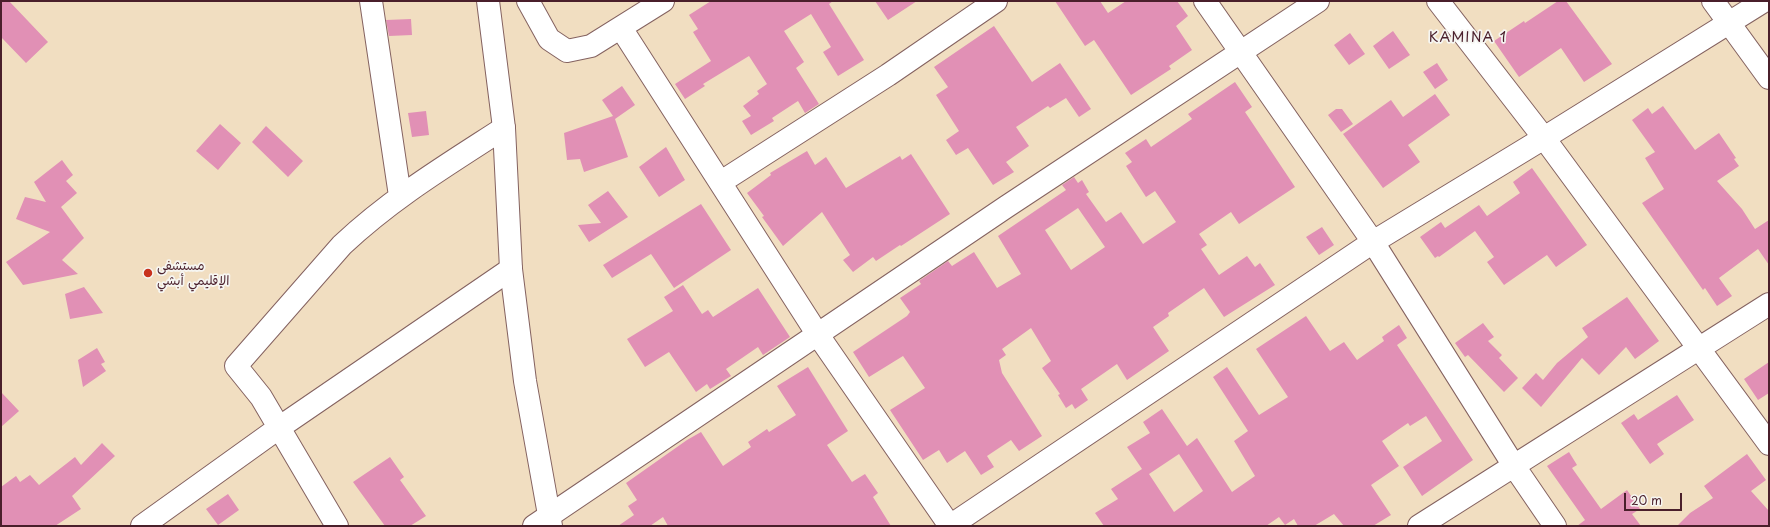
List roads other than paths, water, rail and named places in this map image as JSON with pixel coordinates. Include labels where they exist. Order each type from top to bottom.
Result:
[{"type":"street","points":[[371,1],[400,196]]},
{"type":"street","points":[[488,1],[504,128],[511,269],[545,523],[1006,207],[1242,53],[1318,1]]},
{"type":"street","points":[[528,1],[549,39],[567,51],[591,46],[663,1]]},
{"type":"street","points":[[721,182],[888,74],[996,1]]},
{"type":"street","points":[[1205,1],[1372,242],[1514,466],[1555,526]]},
{"type":"street","points":[[1438,1],[1544,138],[1700,348],[1769,444]]},
{"type":"street","points":[[1713,1],[1769,78]]},
{"type":"street","points":[[621,28],[818,335],[950,526],[1372,242],[1544,138],[1728,22],[1764,1]]},
{"type":"street","points":[[337,526],[261,397],[236,366],[342,245],[400,196],[504,128]]},
{"type":"street","points":[[142,526],[280,428],[511,269]]},
{"type":"street","points":[[1418,526],[1769,304]]},
{"type":"place","name":"مستشفى الإقليمي أبشي","points":[[148,273]]},
{"type":"district","name":"KAMINA 1","points":[[1468,38]]}]
